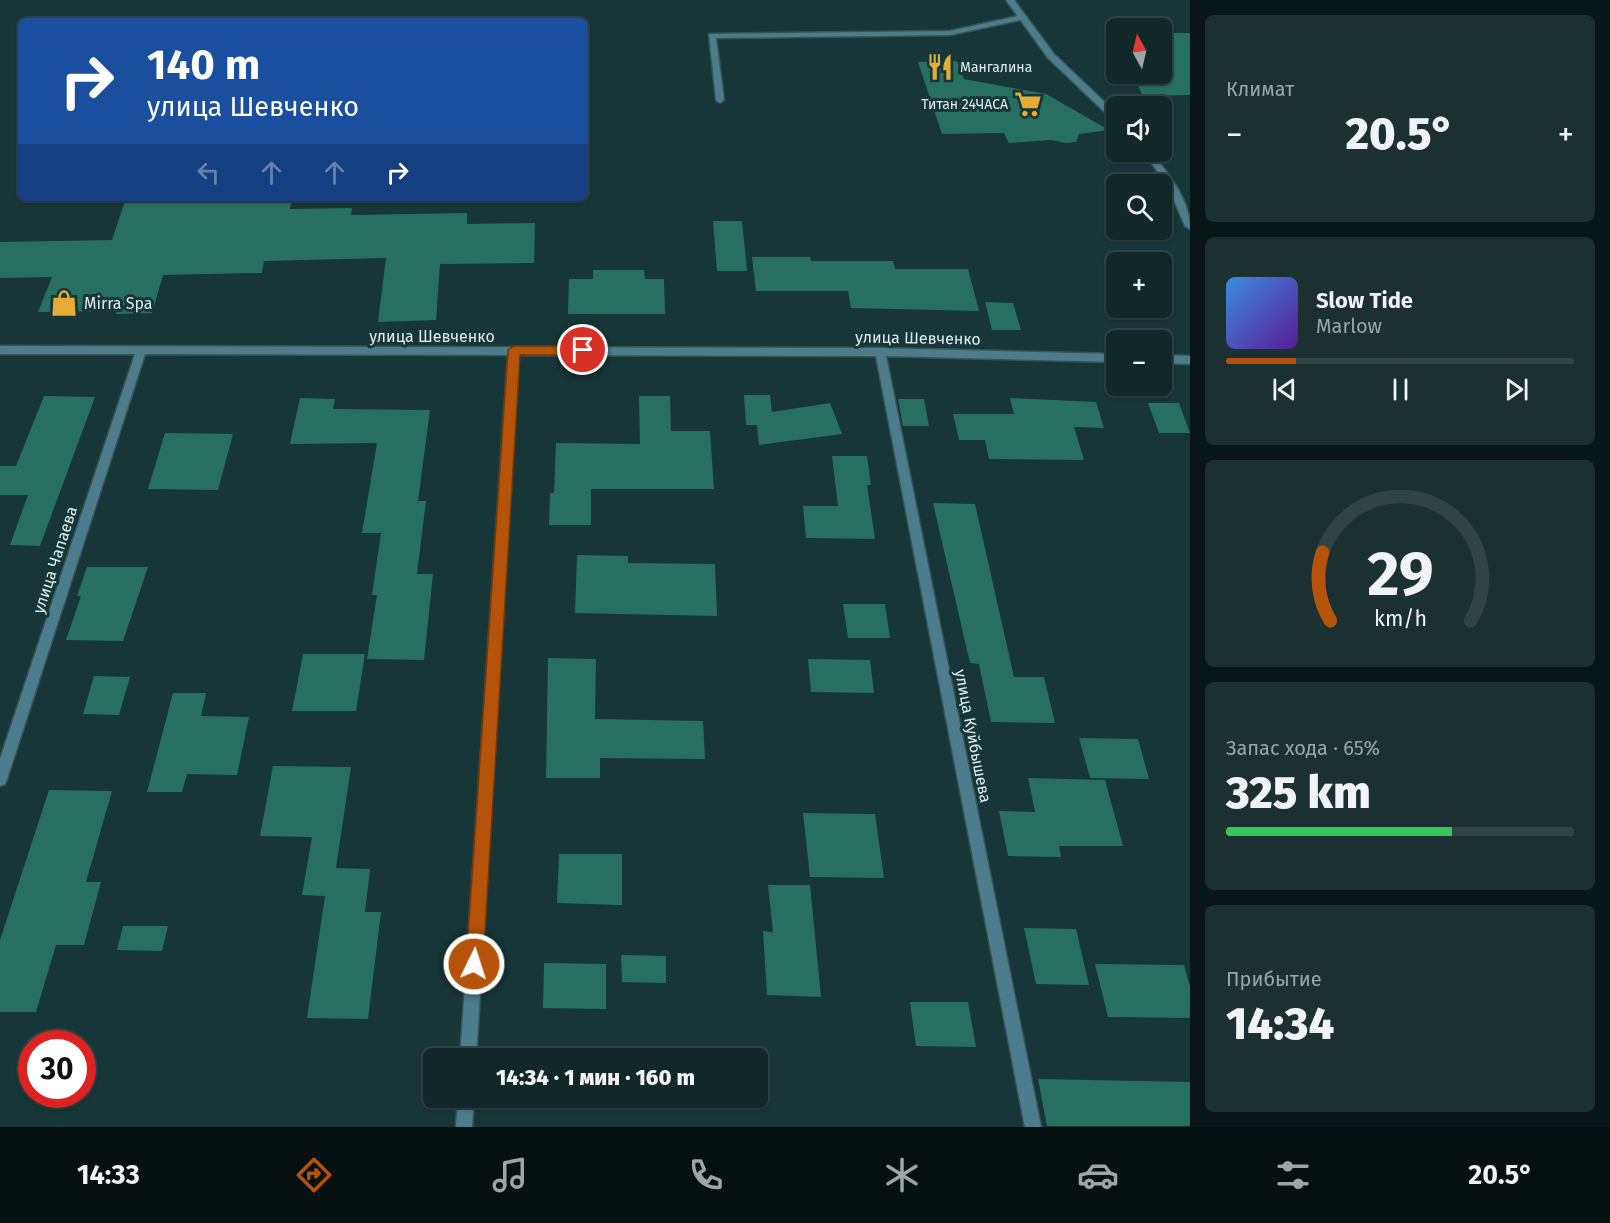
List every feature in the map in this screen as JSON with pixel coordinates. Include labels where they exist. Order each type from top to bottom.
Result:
[{"type":"street","points":[[1010,0],[1051,56],[1106,108]]},
{"type":"street","points":[[720,100],[712,36],[950,33],[1022,17]]},
{"type":"street","points":[[1155,162],[1171,183],[1190,226]]},
{"type":"street","name":"улица Шевченко","points":[[0,350],[880,352],[1106,358]]},
{"type":"street","points":[[469,1048],[514,350]]},
{"type":"street","name":"улица Чапаева","points":[[0,779],[141,352]]},
{"type":"street","name":"улица Куйбышева","points":[[880,352],[1033,1127]]},
{"type":"street","points":[[1172,359],[1190,360]]},
{"type":"street","points":[[464,1127],[465,1108]]},
{"type":"building","points":[[1172,33],[1190,33],[1190,95],[1143,96],[1137,84],[1172,84]]},
{"type":"building","points":[[957,61],[964,79],[1046,94],[1106,128],[1106,130],[1079,134],[1076,142],[1066,143],[1051,140],[1009,143],[1004,133],[942,134],[918,62]]},
{"type":"building","points":[[125,201],[291,201],[290,209],[352,208],[351,215],[467,213],[467,224],[535,223],[534,263],[440,264],[436,320],[378,322],[386,258],[264,261],[262,273],[163,275],[152,313],[38,312],[52,277],[0,278],[0,242],[112,240]]},
{"type":"building","points":[[713,221],[742,221],[747,271],[717,271]]},
{"type":"building","points":[[752,257],[810,257],[811,261],[893,261],[895,269],[968,269],[979,311],[851,308],[848,291],[756,291]]},
{"type":"building","points":[[593,270],[644,270],[645,279],[664,279],[665,314],[568,314],[569,279],[593,279]]},
{"type":"building","points":[[985,302],[1013,303],[1021,330],[992,330]]},
{"type":"building","points":[[744,395],[770,395],[772,412],[830,403],[842,434],[759,445],[757,425],[746,425]]},
{"type":"building","points":[[44,396],[95,397],[40,546],[10,545],[28,495],[0,495],[0,466],[16,466]]},
{"type":"building","points":[[639,396],[670,396],[671,431],[710,431],[714,489],[591,489],[591,525],[549,525],[550,493],[554,493],[556,443],[640,444]]},
{"type":"building","points":[[300,398],[335,399],[333,409],[430,410],[418,501],[426,501],[417,574],[433,574],[424,660],[367,659],[377,595],[372,595],[381,533],[362,533],[377,443],[290,444]]},
{"type":"building","points":[[1010,398],[1096,402],[1104,428],[1074,427],[1084,460],[989,459],[985,440],[959,440],[953,414],[1014,414]]},
{"type":"building","points":[[898,399],[924,399],[929,426],[903,426]]},
{"type":"building","points":[[1148,403],[1179,403],[1190,433],[1159,433]]},
{"type":"building","points":[[165,433],[233,434],[218,490],[148,489]]},
{"type":"building","points":[[832,456],[867,456],[871,485],[867,485],[875,539],[806,538],[803,506],[838,506]]},
{"type":"building","points":[[933,503],[975,504],[1014,677],[1044,677],[1055,723],[991,722],[979,664],[970,663]]},
{"type":"building","points":[[577,555],[628,556],[628,563],[715,564],[717,616],[575,613]]},
{"type":"building","points":[[87,567],[148,567],[123,641],[66,640],[81,596],[77,596]]},
{"type":"building","points":[[843,604],[885,604],[890,638],[848,638]]},
{"type":"building","points":[[303,654],[365,654],[356,711],[292,711]]},
{"type":"building","points":[[548,658],[596,659],[595,719],[703,721],[705,759],[600,758],[600,778],[546,778]]},
{"type":"building","points":[[808,659],[870,660],[874,693],[811,692]]},
{"type":"building","points":[[94,676],[130,677],[119,715],[83,714]]},
{"type":"building","points":[[173,693],[206,693],[201,716],[249,717],[237,775],[187,774],[182,792],[147,792]]},
{"type":"building","points":[[1079,738],[1138,739],[1149,779],[1090,778]]},
{"type":"building","points":[[273,766],[351,767],[336,868],[370,869],[365,912],[381,912],[368,1019],[307,1018],[325,896],[302,895],[312,837],[260,836]]},
{"type":"building","points":[[1028,778],[1105,780],[1123,846],[1059,846],[1061,857],[1008,856],[999,811],[1035,812]]},
{"type":"building","points":[[49,790],[112,791],[86,882],[101,882],[84,945],[56,945],[36,1012],[0,1012],[0,940]]},
{"type":"building","points":[[803,813],[875,814],[884,878],[810,877]]},
{"type":"building","points":[[559,854],[622,854],[622,905],[557,903]]},
{"type":"building","points":[[768,885],[810,885],[821,997],[767,995],[763,931],[773,932]]},
{"type":"building","points":[[123,926],[168,926],[162,951],[117,950]]},
{"type":"building","points":[[1024,928],[1076,929],[1089,985],[1036,984]]},
{"type":"building","points":[[621,955],[666,956],[666,983],[622,982]]},
{"type":"building","points":[[544,963],[606,964],[606,1009],[543,1008]]},
{"type":"building","points":[[1095,964],[1184,965],[1190,987],[1190,1018],[1108,1017]]},
{"type":"building","points":[[910,1002],[968,1002],[976,1047],[916,1046]]},
{"type":"building","points":[[1038,1079],[1190,1082],[1190,1126],[1047,1126]]},
{"type":"place","name":"Мангалина","points":[[940,67]]},
{"type":"place","name":"Титан 24ЧАСА","points":[[1028,104]]},
{"type":"place","name":"Mirra Spa","points":[[64,303]]},
{"type":"route","points":[[474,964],[514,350],[583,350]]}]
